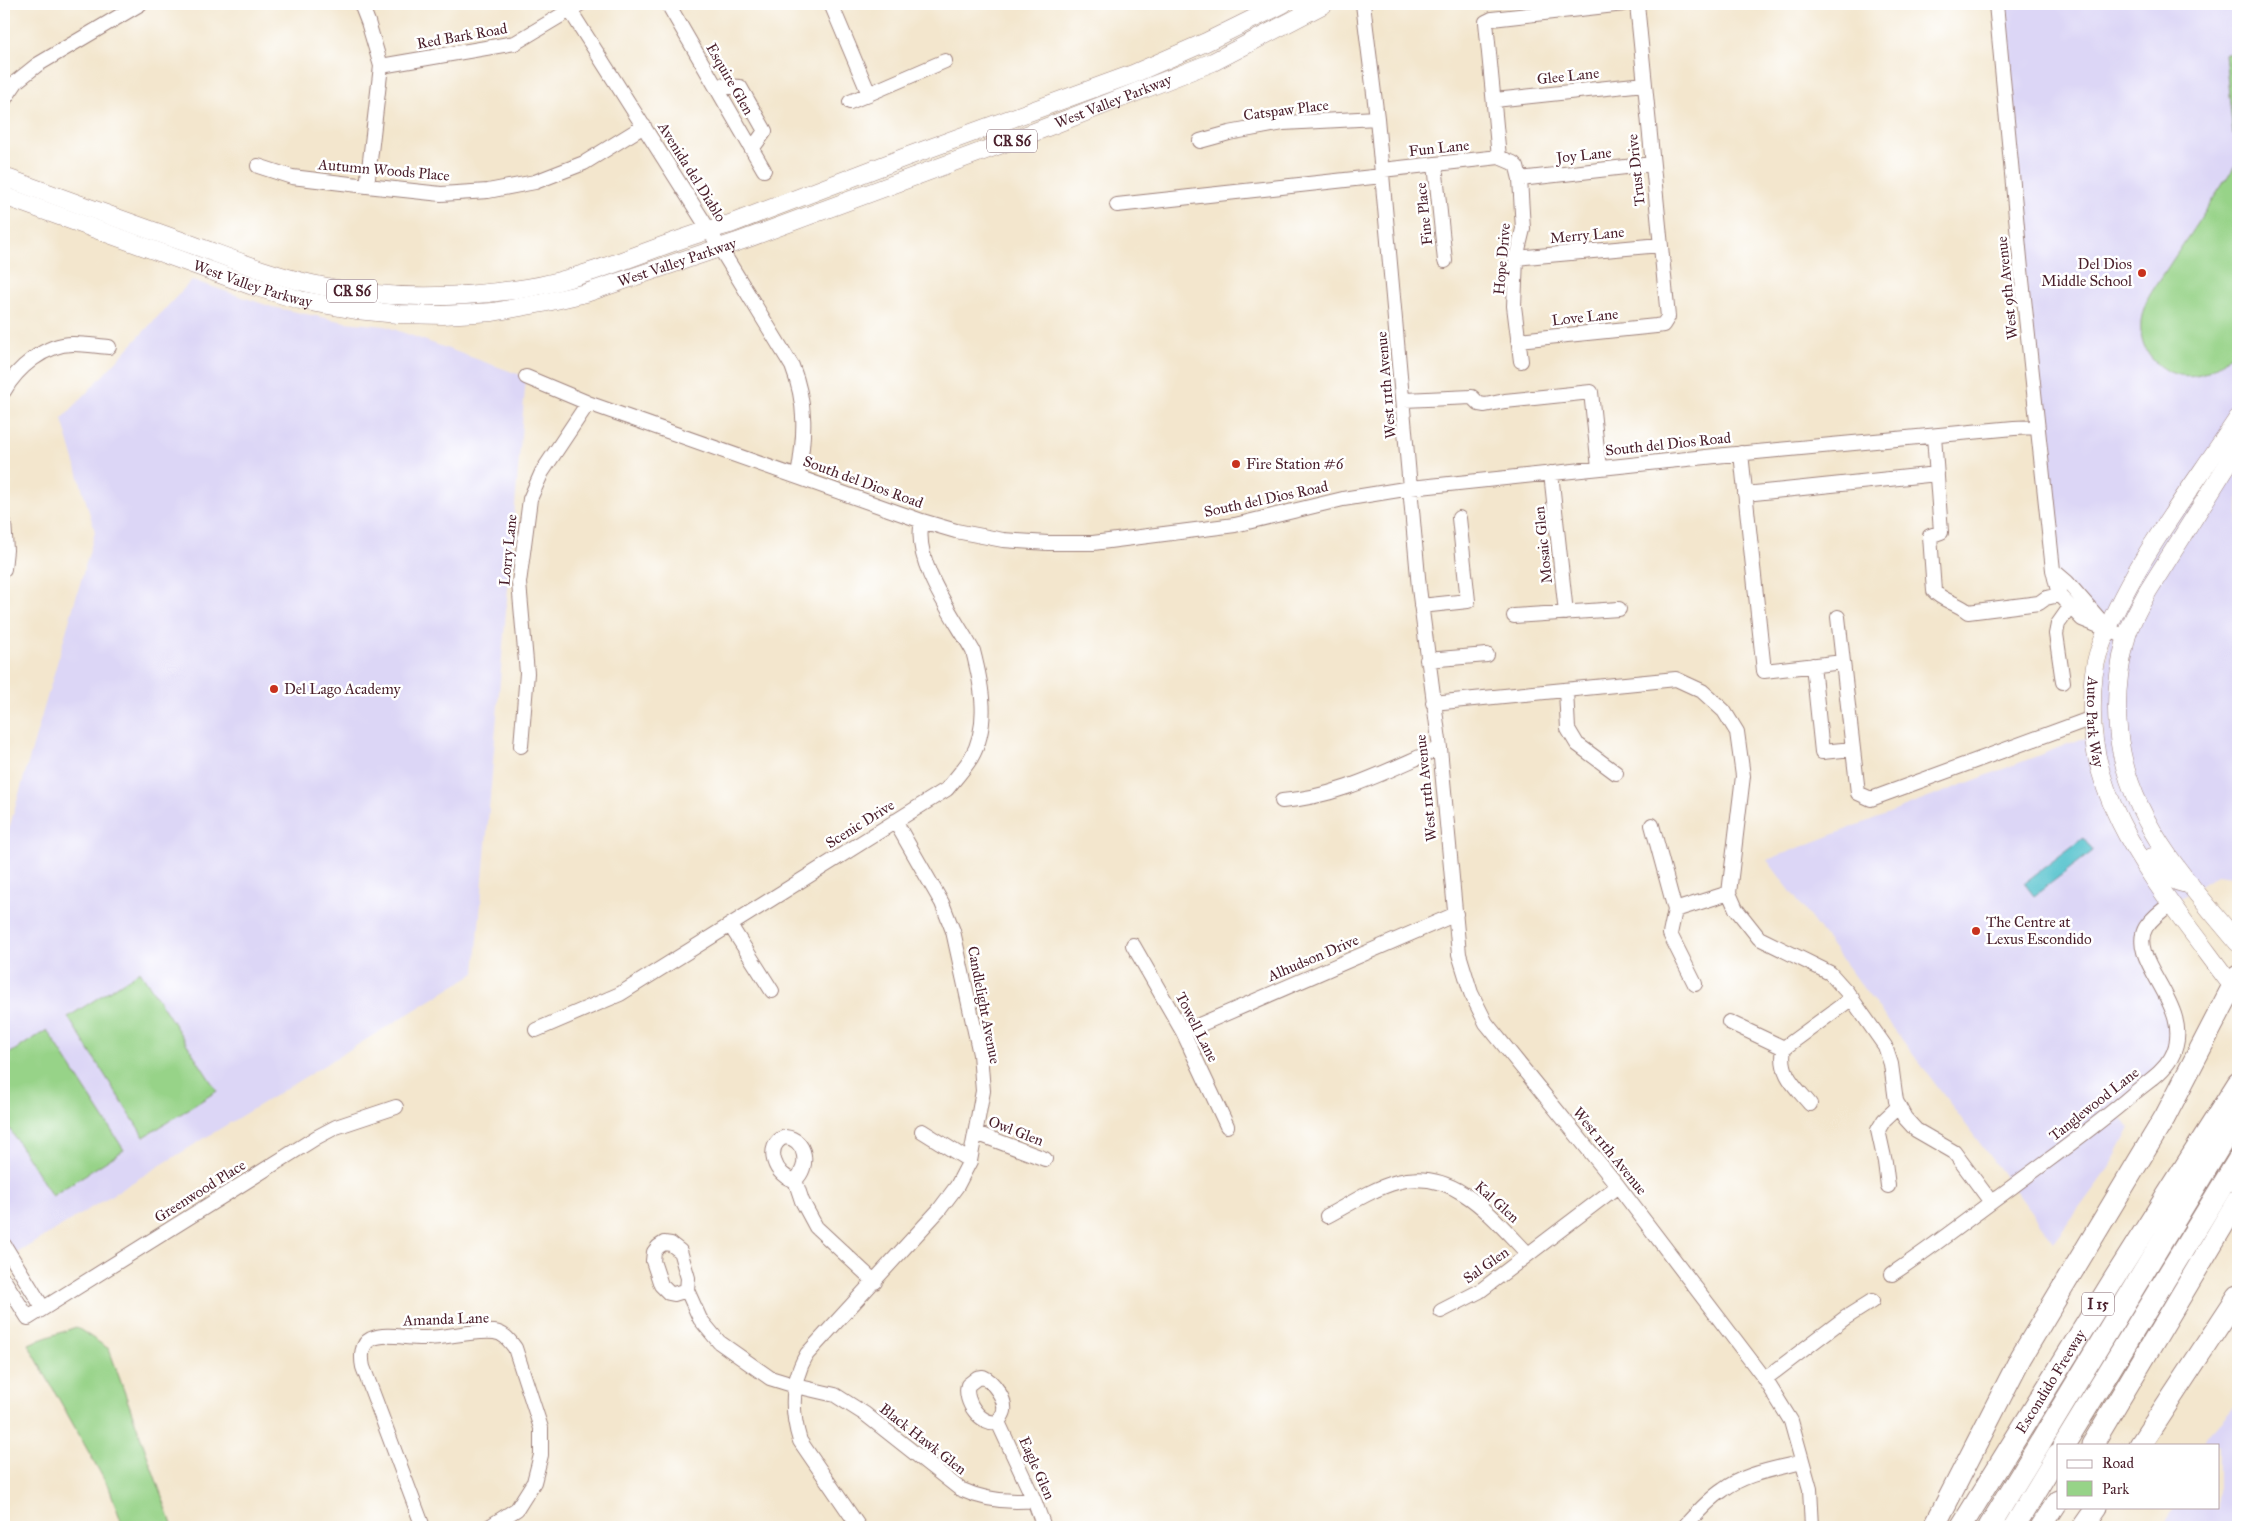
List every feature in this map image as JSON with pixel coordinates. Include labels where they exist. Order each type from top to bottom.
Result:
[{"type":"highway","points":[[1934,1527],[2021,1357],[2096,1235],[2165,1117],[2236,985]]},
{"type":"highway","name":"Escondido Freeway","points":[[1961,1527],[2238,1083]]},
{"type":"highway","points":[[1989,1527],[2238,1116]]},
{"type":"highway","points":[[2065,1444],[2238,1160]]},
{"type":"highway","points":[[2093,1444],[2238,1200]]},
{"type":"highway","points":[[2141,1444],[2238,1296]]},
{"type":"highway","points":[[2014,1527],[2057,1456]]},
{"type":"highway","points":[[2042,1527],[2057,1503]]},
{"type":"highway","points":[[2083,1527],[2097,1508]]},
{"type":"main road","name":"West Valley Parkway","points":[[4,177],[259,269],[312,284],[353,291],[398,295],[476,295],[529,288],[607,268],[1133,74],[1206,42],[1283,4]]},
{"type":"main road","name":"West Valley Parkway","points":[[4,196],[253,286],[300,300],[356,310],[398,314],[443,315],[473,313],[544,303],[586,293],[836,206],[1163,83],[1213,62],[1324,4]]},
{"type":"main road","name":"Auto Park Way","points":[[2236,985],[2171,904],[2145,867],[2116,817],[2099,768],[2092,718],[2095,667],[2119,603],[2137,570],[2238,418]]},
{"type":"main road","name":"Auto Park Way","points":[[2238,448],[2148,590],[2126,637],[2116,701],[2120,749],[2132,789],[2150,826],[2170,858],[2238,943]]},
{"type":"main road","points":[[2116,817],[2124,820],[2137,831],[2166,876],[2173,881],[2190,884]]},
{"type":"street","points":[[4,100],[17,81],[37,65],[140,4]]},
{"type":"street","points":[[361,4],[381,66],[367,186]]},
{"type":"street","name":"Esquire Glen","points":[[668,4],[764,170]]},
{"type":"street","points":[[831,4],[869,94]]},
{"type":"street","name":"West 11th Avenue","points":[[1363,4],[1377,118],[1404,400],[1421,606],[1440,748],[1459,954],[1471,993],[1486,1024],[1618,1186],[1765,1379],[1791,1422],[1810,1489],[1812,1527]]},
{"type":"street","points":[[1520,179],[1517,167],[1500,157],[1486,22],[1492,19],[1550,8],[1624,4]]},
{"type":"street","name":"Trust Drive","points":[[1637,4],[1668,317],[1662,325],[1656,326]]},
{"type":"street","name":"West 9th Avenue","points":[[1996,4],[2037,427],[2053,570],[2052,596],[2070,607],[2082,620],[2126,637]]},
{"type":"street","name":"Red Bark Road","points":[[381,66],[515,43],[572,6]]},
{"type":"street","name":"Avenida del Diablo","points":[[572,6],[792,366],[798,383],[804,412],[802,452],[798,476]]},
{"type":"street","points":[[850,102],[945,61]]},
{"type":"street","name":"Glee Lane","points":[[1495,100],[1644,84]]},
{"type":"street","points":[[715,85],[740,87],[761,123],[765,131],[752,149]]},
{"type":"street","name":"Catspaw Place","points":[[1200,141],[1229,133],[1283,123],[1377,118]]},
{"type":"street","name":"Autumn Woods Place","points":[[258,166],[292,177],[440,194],[488,191],[535,182],[584,163],[644,126]]},
{"type":"street","name":"Fun Lane","points":[[1117,205],[1500,157]]},
{"type":"street","name":"Fine Place","points":[[1435,164],[1445,260]]},
{"type":"street","name":"Joy Lane","points":[[1520,179],[1652,164]]},
{"type":"street","name":"Hope Drive","points":[[1520,179],[1523,229],[1516,258],[1514,306],[1521,361]]},
{"type":"street","name":"Merry Lane","points":[[1516,258],[1660,245]]},
{"type":"street","name":"Love Lane","points":[[1518,340],[1656,326]]},
{"type":"street","points":[[4,391],[28,363],[55,347],[73,344],[109,347]]},
{"type":"street","name":"South del Dios Road","points":[[526,377],[588,403],[922,521],[956,531],[1003,540],[1048,543],[1093,542],[1235,525],[1343,499],[1411,488],[1741,453],[2037,427]]},
{"type":"street","points":[[1404,400],[1472,397],[1479,404],[1485,406],[1505,401],[1591,392],[1599,468]]},
{"type":"street","name":"Lorry Lane","points":[[521,746],[527,673],[519,583],[530,499],[542,472],[588,403]]},
{"type":"street","points":[[1934,436],[1941,532],[1930,536],[1932,584],[1938,596],[1961,606],[1970,602],[2040,595],[2052,596]]},
{"type":"street","points":[[1741,453],[1764,671],[1843,662]]},
{"type":"street","name":"Mosaic Glen","points":[[1551,473],[1566,613]]},
{"type":"street","points":[[1745,494],[1937,474]]},
{"type":"street","points":[[1421,606],[1468,601],[1460,518]]},
{"type":"street","name":"Scenic Drive","points":[[536,1030],[620,994],[947,789],[971,758],[979,740],[984,709],[973,651],[929,574],[921,552],[919,532],[922,521]]},
{"type":"street","points":[[4,522],[6,550],[4,569]]},
{"type":"street","name":"West 9th Avenue","points":[[2053,570],[2067,582],[2108,630]]},
{"type":"street","points":[[2063,682],[2056,634],[2058,624],[2070,607]]},
{"type":"street","points":[[1514,616],[1619,608]]},
{"type":"street","points":[[1838,617],[1858,793],[1871,799],[2092,718]]},
{"type":"street","points":[[1427,660],[1487,655]]},
{"type":"street","points":[[1813,666],[1822,752],[1853,749]]},
{"type":"street","points":[[1433,703],[1676,679],[1702,691],[1724,711],[1737,732],[1743,776],[1740,814],[1732,859],[1730,893],[1736,909],[1759,938],[1830,973],[1852,998],[1885,1046],[1891,1064],[1896,1101],[1905,1118],[1916,1130],[1954,1152],[1991,1202]]},
{"type":"street","points":[[1566,690],[1568,729],[1577,744],[1616,773]]},
{"type":"street","points":[[1282,801],[1308,799],[1340,791],[1440,748]]},
{"type":"street","name":"Candlelight Avenue","points":[[859,1527],[800,1441],[796,1428],[793,1401],[801,1365],[807,1354],[875,1282],[939,1210],[957,1186],[970,1161],[983,1091],[980,1054],[953,931],[942,903],[895,821]]},
{"type":"street","points":[[1652,825],[1675,910],[1670,934],[1695,984]]},
{"type":"street","points":[[1675,910],[1730,893]]},
{"type":"street","name":"Tanglewood Lane","points":[[1892,1274],[2116,1110],[2159,1073],[2171,1058],[2177,1038],[2177,1021],[2168,998],[2143,953],[2142,940],[2146,928],[2158,914],[2171,904]]},
{"type":"street","name":"Alhudson Drive","points":[[1183,1032],[1456,914]]},
{"type":"street","points":[[730,925],[772,991]]},
{"type":"street","name":"Towell Lane","points":[[1133,945],[1183,1032],[1227,1126]]},
{"type":"street","points":[[1810,1104],[1786,1075],[1782,1060],[1784,1048],[1852,998]]},
{"type":"street","points":[[1729,1022],[1784,1048]]},
{"type":"street","points":[[1888,1186],[1878,1130],[1884,1120],[1899,1106]]},
{"type":"street","name":"Greenwood Place","points":[[4,1280],[28,1318],[317,1137],[336,1127],[396,1107]]},
{"type":"street","points":[[922,1132],[970,1161]]},
{"type":"street","name":"Owl Glen","points":[[976,1133],[1044,1159]]},
{"type":"street","points":[[795,1180],[802,1201],[816,1227],[875,1282]]},
{"type":"street","name":"Kal Glen","points":[[1327,1216],[1377,1189],[1398,1182],[1415,1180],[1435,1182],[1456,1188],[1471,1197],[1528,1254]]},
{"type":"street","name":"Sal Glen","points":[[1441,1311],[1480,1291],[1618,1186]]},
{"type":"street","points":[[4,1245],[44,1308]]},
{"type":"street","name":"Black Hawk Glen","points":[[687,1290],[700,1319],[719,1342],[770,1378],[836,1395],[852,1405],[960,1489],[978,1497],[996,1500],[1014,1502],[1034,1500]]},
{"type":"street","points":[[1765,1379],[1846,1318],[1872,1302]]},
{"type":"street","name":"Amanda Lane","points":[[423,1527],[362,1367],[361,1357],[364,1345],[370,1340],[385,1336],[425,1338],[495,1332],[506,1337],[515,1348],[541,1428],[541,1455],[534,1482],[517,1509],[489,1527]]},
{"type":"street","name":"Eagle Glen","points":[[998,1422],[1034,1500],[1044,1527]]},
{"type":"street","points":[[1684,1527],[1711,1499],[1740,1479],[1802,1462]]},
{"type":"shaded area","points":[[1996,4],[2238,4],[2238,878],[2217,875],[2171,904],[2142,940],[2177,1021],[2171,1058],[2117,1110],[2130,1128],[2109,1168],[2054,1242],[1767,860],[2081,739],[2104,737],[2104,671],[2109,640],[2059,595]]},
{"type":"shaded area","name":"Del Lago Academy","points":[[192,280],[272,307],[345,322],[385,326],[526,377],[475,973],[4,1261],[4,846],[95,532],[62,419]]},
{"type":"shaded area","points":[[2238,1402],[2238,1527],[2164,1527],[2174,1508],[2220,1508],[2220,1444],[2203,1444],[2207,1436]]},
{"type":"green space","points":[[2238,53],[2238,135],[2233,135],[2225,54]]},
{"type":"green space","points":[[2238,161],[2238,344],[2220,364],[2200,374],[2181,375],[2163,369],[2150,356],[2142,338],[2142,317],[2151,293]]},
{"type":"green space","points":[[140,971],[217,1091],[144,1137],[68,1017]]},
{"type":"green space","points":[[47,1030],[124,1150],[52,1196],[4,1120],[4,1057]]},
{"type":"green space","points":[[76,1327],[109,1349],[173,1527],[123,1527],[110,1490],[28,1344]]},
{"type":"water","points":[[2083,838],[2093,851],[2034,896],[2024,883]]},
{"type":"place","name":"Del Dios Middle School","points":[[2142,273]]},
{"type":"place","name":"Fire Station #6","points":[[1236,464]]},
{"type":"place","name":"Del Lago Academy","points":[[274,689]]},
{"type":"place","name":"The Centre at Lexus Escondido","points":[[1976,931]]}]
